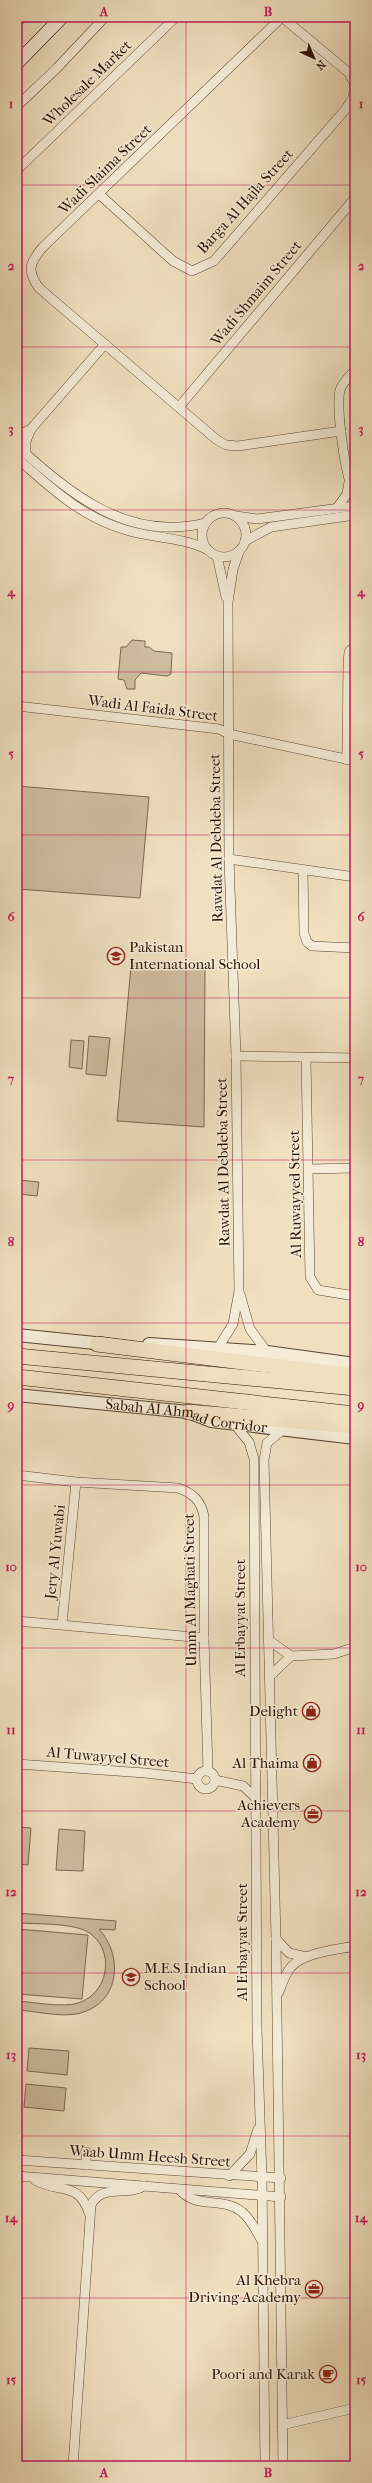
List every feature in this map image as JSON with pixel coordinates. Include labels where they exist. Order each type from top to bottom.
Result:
[{"type":"highway","points":[[97,1344],[355,1376]]},
{"type":"highway","points":[[17,1356],[355,1388]]},
{"type":"highway","name":"Sabah Al Ahmad Corridor","points":[[17,1377],[355,1414]]},
{"type":"highway","points":[[188,1412],[355,1426]]},
{"type":"main road","points":[[17,20],[20,17]]},
{"type":"main road","points":[[17,63],[62,17]]},
{"type":"street","points":[[17,106],[57,68],[105,17]]},
{"type":"street","name":"Wholesale Market","points":[[17,170],[176,17]]},
{"type":"street","name":"Barga Al Hajla Street","points":[[99,194],[173,261],[192,271],[202,268],[214,261],[345,110],[353,98],[355,84],[349,73],[282,17]]},
{"type":"street","name":"Wadi Slaima Street","points":[[282,17],[42,248],[34,257],[31,267],[32,277],[38,288],[217,440],[226,445],[238,446],[341,431]]},
{"type":"street","name":"Wadi Shmaim Street","points":[[179,407],[355,198]]},
{"type":"street","points":[[26,454],[26,441],[31,429],[105,344]]},
{"type":"street","points":[[355,370],[340,388],[339,409],[349,482],[355,494]]},
{"type":"street","points":[[17,436],[31,429]]},
{"type":"street","points":[[17,446],[76,496],[107,514],[132,522],[173,528],[205,523]]},
{"type":"street","points":[[17,458],[67,502],[90,516],[126,530],[181,540],[206,549],[217,556],[226,557],[239,552],[245,541],[245,527],[236,516]]},
{"type":"street","points":[[337,508],[344,499],[349,482]]},
{"type":"street","points":[[206,549],[201,536],[205,523],[212,516],[222,513],[257,520],[355,506]]},
{"type":"street","points":[[245,541],[271,527],[355,515]]},
{"type":"street","name":"Rawdat Al Debdeba Street","points":[[218,1348],[233,1324],[239,1291],[236,1056],[229,859],[228,602],[233,569],[239,552]]},
{"type":"street","name":"Rawdat Al Debdeba Street","points":[[217,556],[228,602]]},
{"type":"street","points":[[351,760],[348,663],[349,652],[355,646]]},
{"type":"street","name":"Wadi Al Faida Street","points":[[17,706],[219,729],[229,734],[351,760]]},
{"type":"street","points":[[229,859],[355,877]]},
{"type":"street","points":[[303,870],[304,933],[307,942],[312,946],[355,948]]},
{"type":"street","points":[[236,1056],[355,1058]]},
{"type":"street","name":"Al Ruwayyed Street","points":[[306,1058],[310,1277],[318,1290],[355,1296]]},
{"type":"street","points":[[309,1169],[355,1168]]},
{"type":"street","name":"Rawdat Al Debdeba Street","points":[[239,1291],[250,1329],[267,1352]]},
{"type":"street","points":[[17,1335],[97,1344],[130,1343],[267,1352],[355,1364]]},
{"type":"street","name":"Sabah Al Ahmad Corridor","points":[[17,1395],[188,1412],[200,1419],[234,1425],[355,1438]]},
{"type":"street","name":"Al Erbayyat Street","points":[[234,1425],[249,1442],[254,1459],[257,2029],[261,2122],[265,2466]]},
{"type":"street","name":"Al Erbayyat Street","points":[[281,1431],[267,1443],[264,1460],[270,1641],[281,2178],[283,2466]]},
{"type":"street","name":"Umm Al Maghati Street","points":[[17,1475],[76,1482],[178,1488],[188,1491],[196,1497],[202,1506],[204,1516],[204,1638],[208,1771]]},
{"type":"street","name":"Jery Al Yuwabi","points":[[62,1624],[76,1482]]},
{"type":"street","points":[[17,1621],[204,1638]]},
{"type":"street","points":[[270,1641],[291,1656],[334,1654],[355,1647]]},
{"type":"street","points":[[270,1676],[291,1656]]},
{"type":"street","name":"Al Tuwayyel Street","points":[[17,1764],[197,1779]]},
{"type":"street","points":[[208,1771],[212,1773],[215,1780],[214,1785],[206,1789],[201,1788],[197,1779],[201,1773],[208,1771]]},
{"type":"street","points":[[215,1780],[243,1786],[256,1798]]},
{"type":"street","points":[[276,1939],[290,1953],[307,1957]]},
{"type":"street","points":[[277,1997],[290,1968],[307,1957],[355,1946]]},
{"type":"street","points":[[229,2176],[250,2154],[261,2122]]},
{"type":"street","points":[[86,2152],[86,2165]]},
{"type":"street","name":"Waab Umm Heesh Street","points":[[17,2160],[229,2176],[281,2178]]},
{"type":"street","name":"Waab Umm Heesh Street","points":[[17,2176],[281,2197]]},
{"type":"street","points":[[31,2178],[42,2184],[65,2188],[76,2193],[85,2202],[89,2213]]},
{"type":"street","points":[[73,2466],[89,2213],[93,2201],[102,2193],[134,2191],[144,2186]]},
{"type":"street","points":[[179,2189],[187,2197],[197,2202],[228,2205],[241,2211],[250,2219],[263,2243]]},
{"type":"street","points":[[282,2425],[355,2408]]},
{"type":"shaded area","points":[[132,640],[145,641],[145,647],[149,647],[154,651],[172,653],[171,674],[167,676],[141,673],[135,680],[135,689],[127,689],[124,680],[118,679],[121,647],[126,647]]},
{"type":"shaded area","points":[[17,786],[149,797],[140,898],[17,889]]},
{"type":"shaded area","points":[[131,966],[205,970],[204,1127],[117,1121]]},
{"type":"shaded area","points":[[89,1036],[110,1038],[106,1076],[86,1074]]},
{"type":"shaded area","points":[[71,1040],[84,1041],[82,1069],[69,1067]]},
{"type":"shaded area","points":[[19,1180],[39,1182],[37,1196],[18,1194]]},
{"type":"shaded area","points":[[17,1827],[31,1828],[28,1865],[17,1864]]},
{"type":"shaded area","points":[[59,1829],[85,1831],[83,1871],[56,1870]]},
{"type":"shaded area","points":[[17,1913],[116,1921],[115,1930],[99,1929],[107,1941],[112,1953],[114,1967],[113,1979],[109,1991],[101,2001],[90,2009],[69,2015],[17,2010],[17,2001],[64,2005],[78,2003],[89,1998],[103,1979],[105,1957],[101,1946],[94,1937],[84,1930],[60,1925],[17,1923]]},
{"type":"shaded area","points":[[17,1929],[88,1935],[82,1999],[17,1994]]},
{"type":"shaded area","points":[[29,2048],[69,2051],[67,2075],[27,2071]]},
{"type":"shaded area","points":[[26,2084],[66,2088],[64,2111],[24,2107]]},
{"type":"place","name":"Pakistan International School","points":[[116,956]]},
{"type":"place","name":"Delight","points":[[311,1711]]},
{"type":"place","name":"Al Thaima","points":[[312,1763]]},
{"type":"place","name":"Achievers Academy","points":[[313,1814]]},
{"type":"place","name":"M.E.S Indian School","points":[[131,1977]]},
{"type":"place","name":"Al Khebra Driving Academy","points":[[314,2289]]},
{"type":"place","name":"Poori and Karak","points":[[328,2374]]}]
